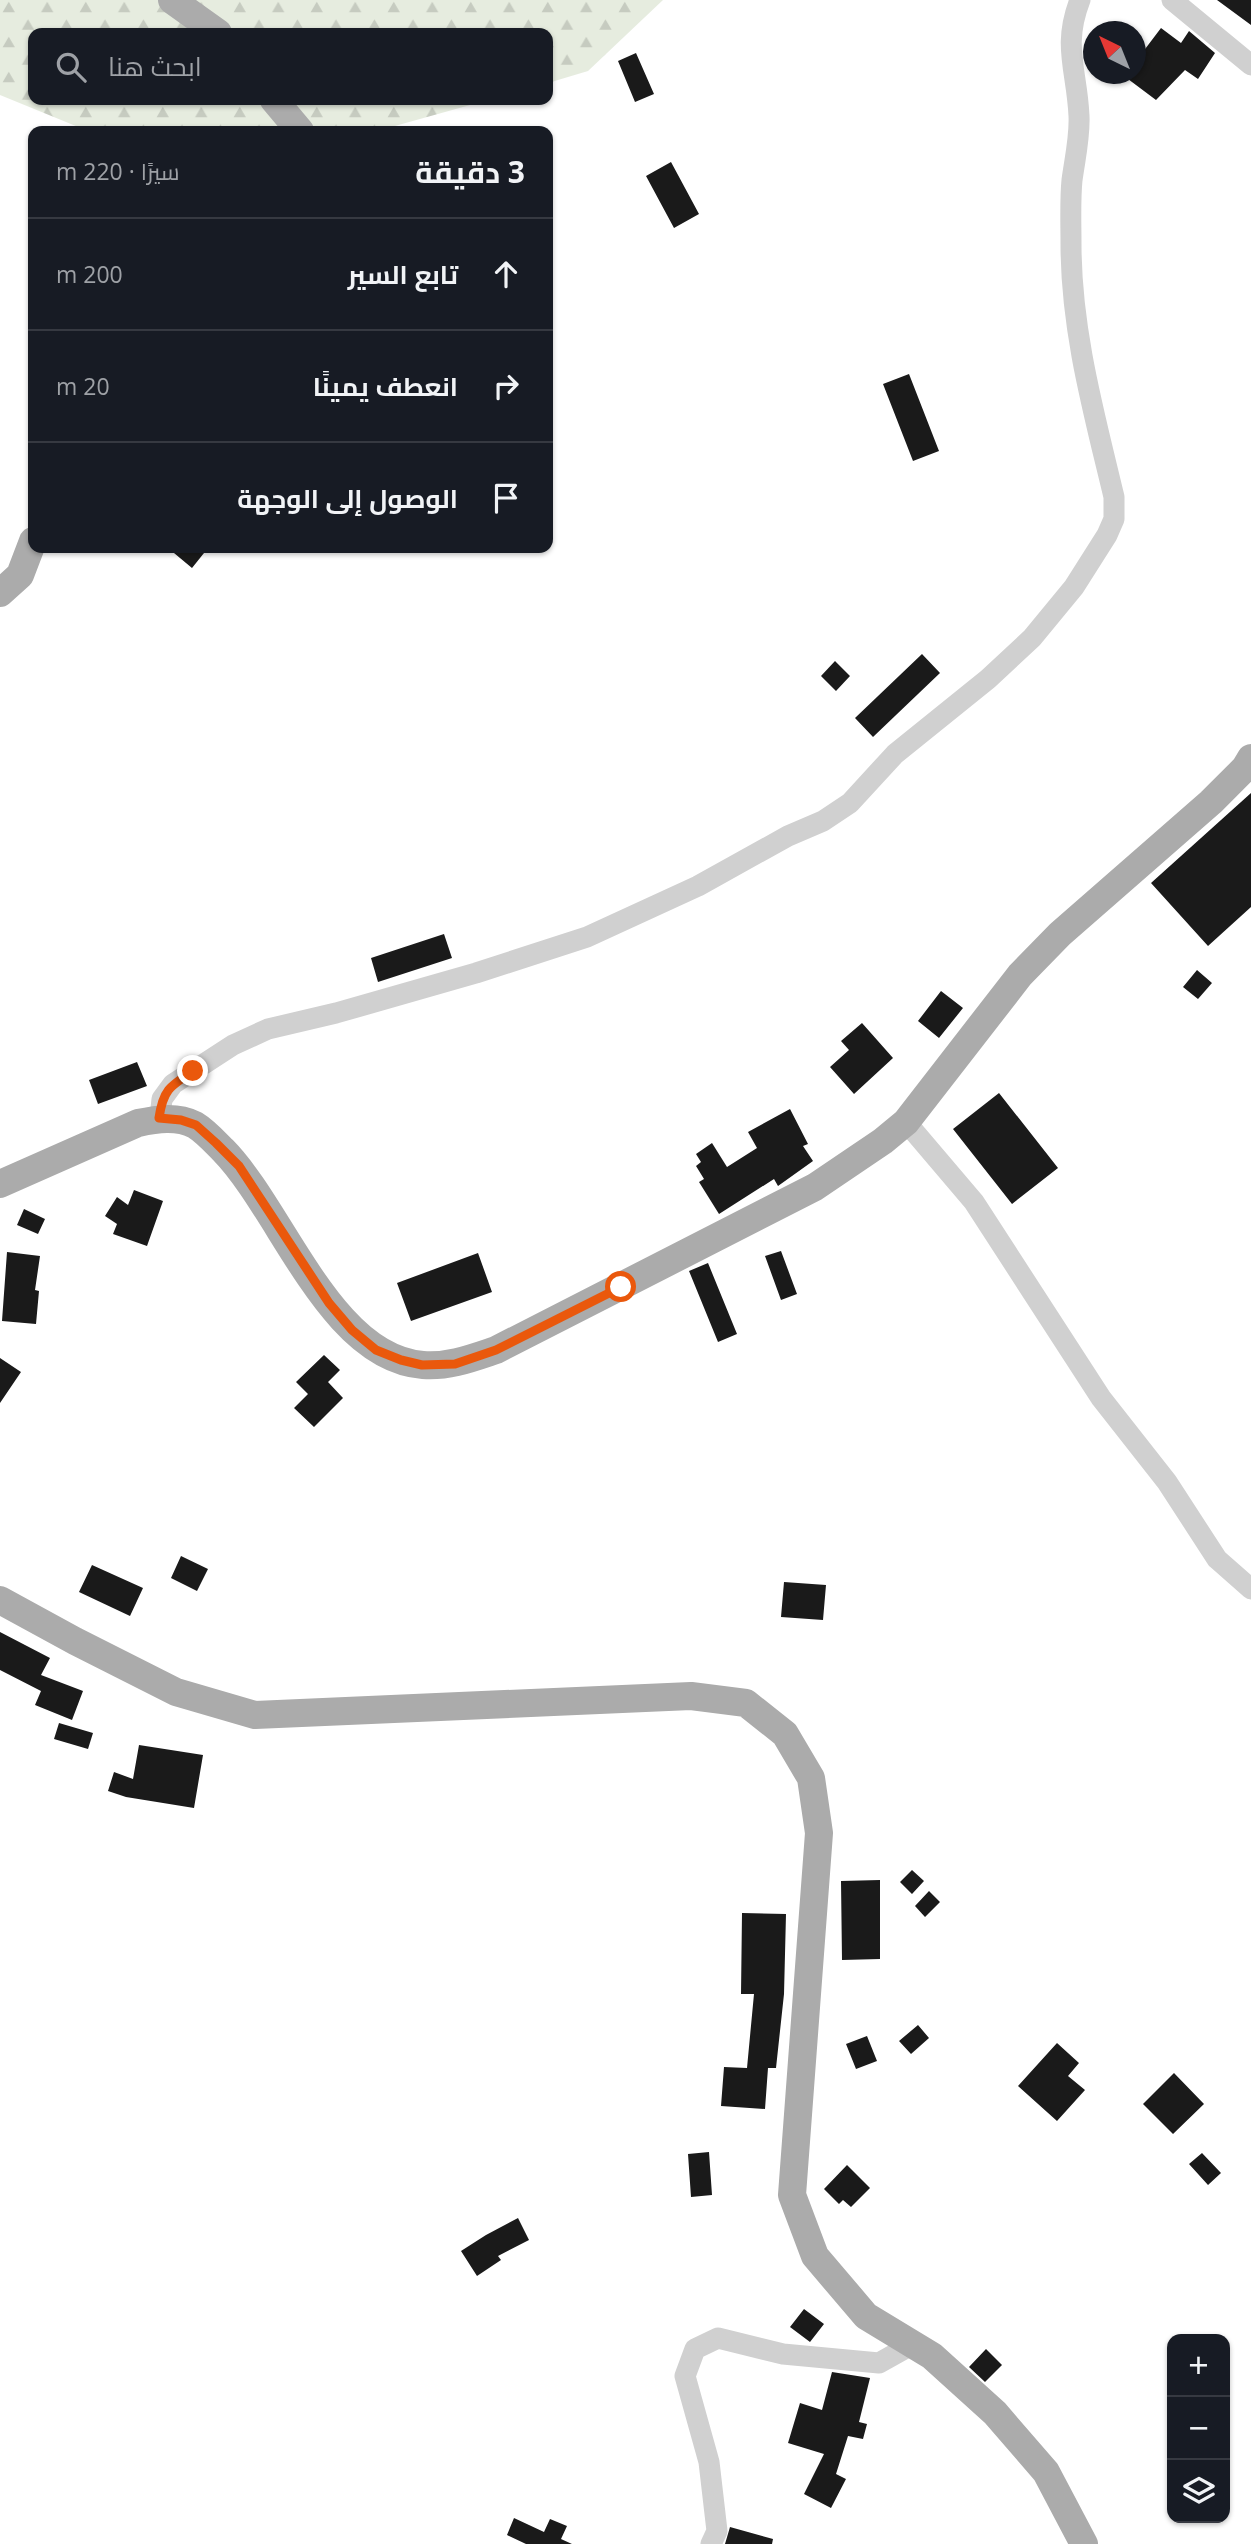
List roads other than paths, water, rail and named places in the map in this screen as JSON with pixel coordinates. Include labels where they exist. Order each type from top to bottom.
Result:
[{"type":"main road","points":[[172,0],[211,28]]},
{"type":"main road","points":[[278,105],[296,126]]},
{"type":"main road","points":[[0,593],[19,575],[28,553]]},
{"type":"main road","points":[[0,1184],[126,1127],[159,1118],[181,1120],[196,1125],[239,1166],[329,1303],[352,1330],[376,1350],[401,1360],[422,1365],[455,1364],[496,1350],[815,1187],[883,1141],[906,1122],[1020,975],[1060,934],[1139,868],[1211,802],[1245,768],[1251,758]]},
{"type":"main road","points":[[0,1600],[176,1692],[255,1715],[691,1696],[746,1703],[785,1734],[811,1778],[819,1833],[792,2195],[816,2256],[866,2316],[932,2356],[995,2413],[1046,2472],[1084,2544]]},
{"type":"street","points":[[159,1118],[162,1099],[173,1084],[233,1045],[268,1029],[336,1013],[476,973],[587,937],[698,886],[788,836],[823,821],[850,803],[895,754],[1032,638],[1074,587],[1114,519],[1114,497],[1080,354],[1073,291],[1072,181],[1079,137],[1079,114],[1069,44],[1072,20],[1080,0]]},
{"type":"street","points":[[1172,0],[1251,65]]},
{"type":"street","points":[[906,1122],[974,1202],[1101,1398],[1167,1482],[1217,1559],[1251,1589]]},
{"type":"street","points":[[711,2544],[717,2531],[709,2462],[685,2376],[695,2349],[718,2338],[783,2354],[879,2363],[913,2344]]}]
